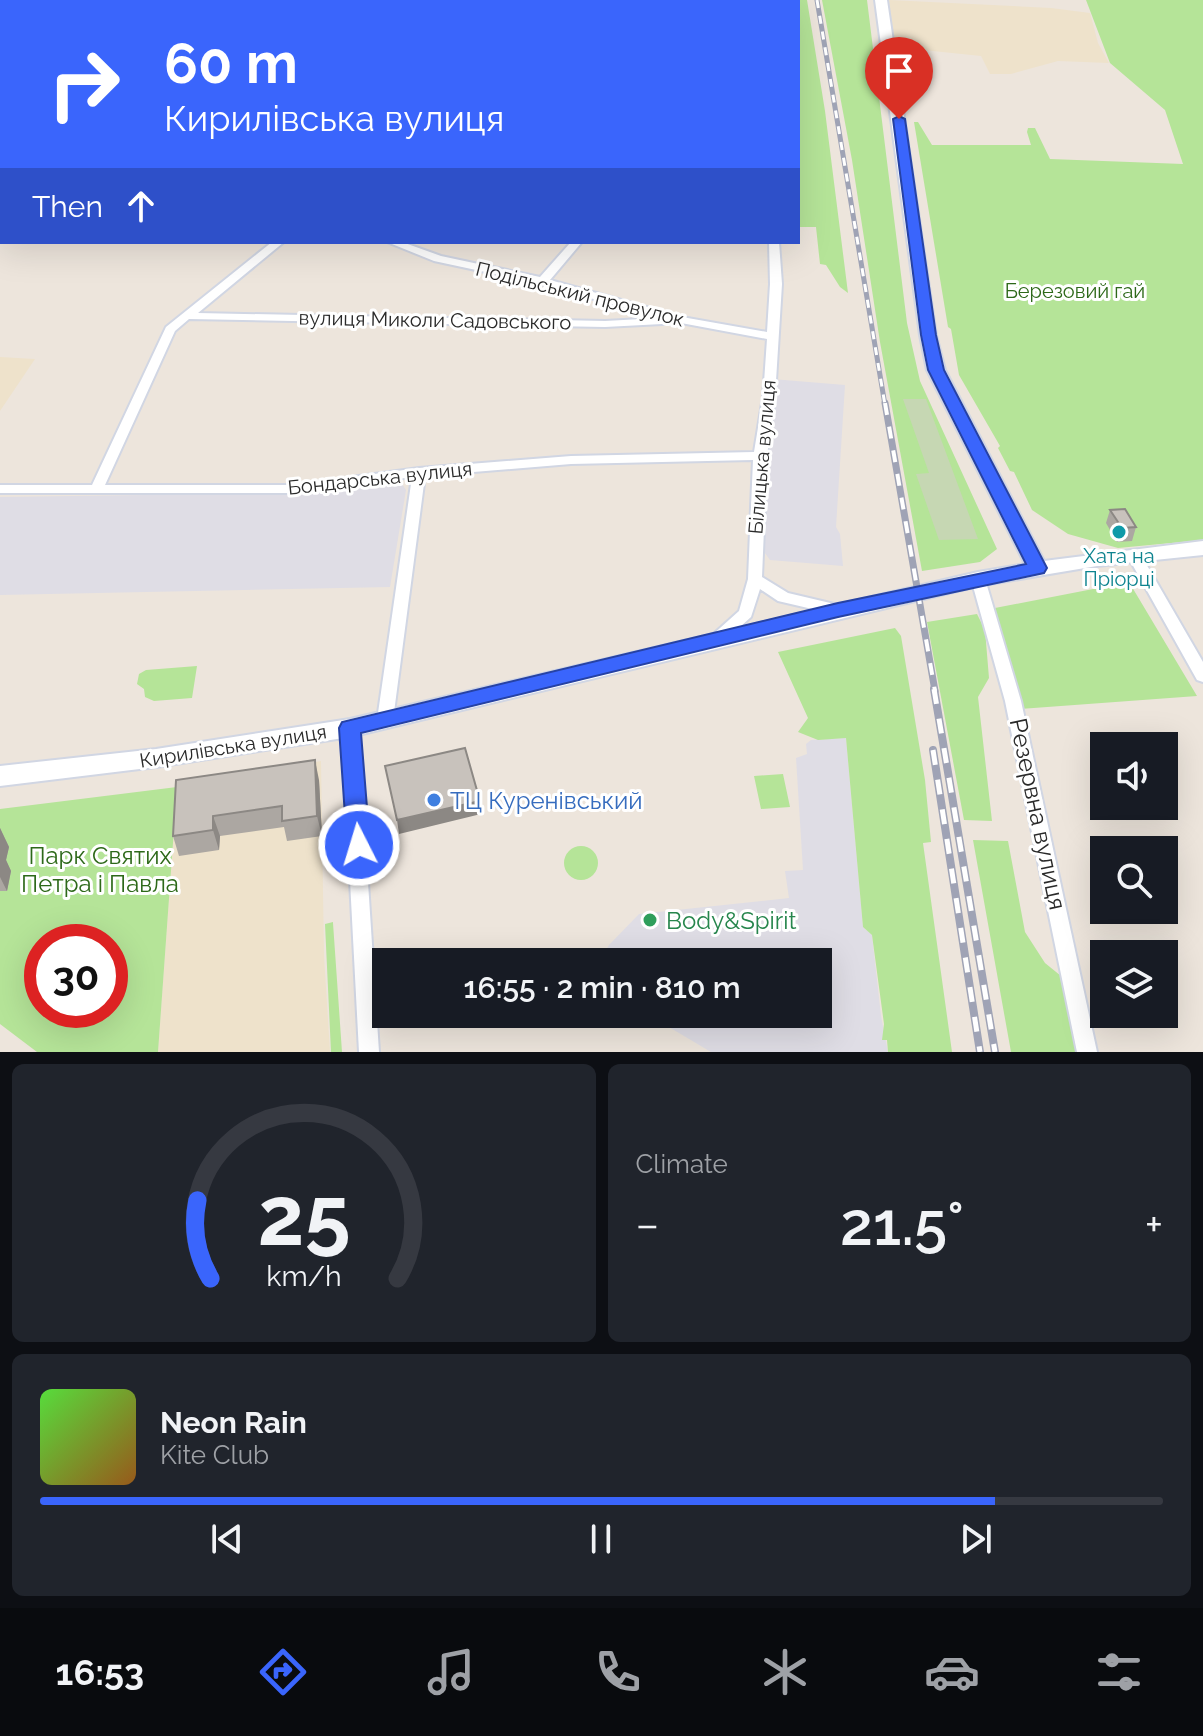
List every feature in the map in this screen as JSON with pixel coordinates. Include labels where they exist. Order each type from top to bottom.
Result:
[{"type":"main road","points":[[881,0],[928,335],[936,370],[1037,568]]},
{"type":"main road","name":"Кирилівська вулиця","points":[[0,776],[156,758],[350,728],[978,579],[1037,568],[1203,548]]},
{"type":"street","points":[[96,490],[170,329],[276,244]]},
{"type":"street","name":"Подільський провулок","points":[[397,244],[438,259],[543,281],[681,320],[771,336]]},
{"type":"street","points":[[543,281],[575,244]]},
{"type":"street","name":"Білицька вулиця","points":[[715,641],[746,613],[755,579],[760,456],[769,397],[776,284],[774,244]]},
{"type":"street","name":"вулиця Миколи Садовського","points":[[189,316],[605,324],[681,320]]},
{"type":"street","name":"Бондарська вулиця","points":[[0,489],[292,489],[419,472],[571,460],[760,456]]},
{"type":"street","points":[[385,720],[419,472]]},
{"type":"street","points":[[1134,555],[1203,676]]},
{"type":"street","points":[[755,579],[783,597],[838,610]]},
{"type":"street","name":"Резервна вулиця","points":[[978,579],[1013,701],[1087,1052]]},
{"type":"street","points":[[350,728],[369,1052]]},
{"type":"shaded area","points":[[889,0],[1051,8],[1090,13],[1098,43],[1109,63],[1058,61],[1011,74],[990,74],[981,56],[894,47]]},
{"type":"shaded area","points":[[0,357],[35,359],[0,411]]},
{"type":"shaded area","points":[[772,379],[845,385],[836,527],[840,534],[843,566],[770,560],[759,545]]},
{"type":"shaded area","points":[[397,483],[406,490],[390,587],[0,595],[0,497],[297,493]]},
{"type":"shaded area","points":[[846,738],[863,927],[872,935],[888,1052],[711,1052],[671,1028],[832,1028],[832,948],[607,948],[639,914],[789,898],[785,871],[803,870],[796,758],[807,754],[806,744],[811,740]]},
{"type":"shaded area","points":[[321,761],[324,956],[330,1052],[158,1052],[177,787]]},
{"type":"green space","points":[[800,0],[807,0],[825,111],[848,293],[840,287],[826,265],[820,264],[816,227],[800,227]]},
{"type":"green space","points":[[822,0],[867,0],[907,323],[920,381],[997,549],[980,562],[922,571]]},
{"type":"green space","name":"Березовий гай","points":[[1086,0],[1203,0],[1203,540],[1118,548],[1068,534],[1032,510],[959,375],[951,329],[948,327],[914,122],[918,122],[932,145],[1031,145],[1027,132],[1028,128],[1035,128],[1050,159],[1183,164],[1165,110],[1110,63]]},
{"type":"green space","points":[[903,399],[926,399],[978,539],[939,540],[916,474],[929,473]]},
{"type":"green space","points":[[1129,582],[1197,696],[1020,709],[995,608]]},
{"type":"green space","points":[[977,614],[985,630],[989,678],[978,697],[992,821],[964,820],[927,622]]},
{"type":"green space","points":[[895,628],[901,636],[925,780],[931,842],[923,843],[952,1052],[888,1052],[887,1040],[882,1040],[884,1024],[872,935],[863,927],[846,738],[818,740],[798,732],[808,718],[778,652]]},
{"type":"green space","points":[[197,666],[192,698],[154,701],[145,697],[144,689],[137,684],[139,674],[146,670]]},
{"type":"green space","points":[[783,774],[790,807],[761,809],[754,776]]},
{"type":"green space","name":"Парк Святих Петра і Павла","points":[[177,787],[158,1052],[37,1052],[0,1024],[0,809]]},
{"type":"green space","points":[[973,840],[1008,841],[1025,932],[1045,963],[1061,976],[1077,1052],[1011,1052]]},
{"type":"green space","points":[[581,846],[593,851],[598,863],[593,875],[581,880],[569,875],[564,863],[569,851]]},
{"type":"green space","points":[[333,922],[342,1052],[331,1052],[325,924]]},
{"type":"building","points":[[1125,509],[1136,527],[1122,528],[1110,510]]},
{"type":"building","name":"ТЦ Куренівський","points":[[465,748],[480,801],[397,820],[385,766]]},
{"type":"building","points":[[315,760],[317,816],[282,821],[282,806],[213,816],[213,830],[173,836],[176,780]]},
{"type":"railway","points":[[817,0],[885,405]]},
{"type":"railway","points":[[885,403],[935,691]]},
{"type":"railway","points":[[934,689],[995,1052]]},
{"type":"railway","points":[[933,750],[980,1052]]},
{"type":"place","name":"Хата на Пріорці","points":[[1119,532]]},
{"type":"place","name":"ТЦ Куренівський","points":[[434,800]]},
{"type":"place","name":"Body&Spirit","points":[[650,920]]},
{"type":"route","points":[[359,845],[350,728],[838,610],[1037,568],[936,370],[928,335],[899,119]]}]
